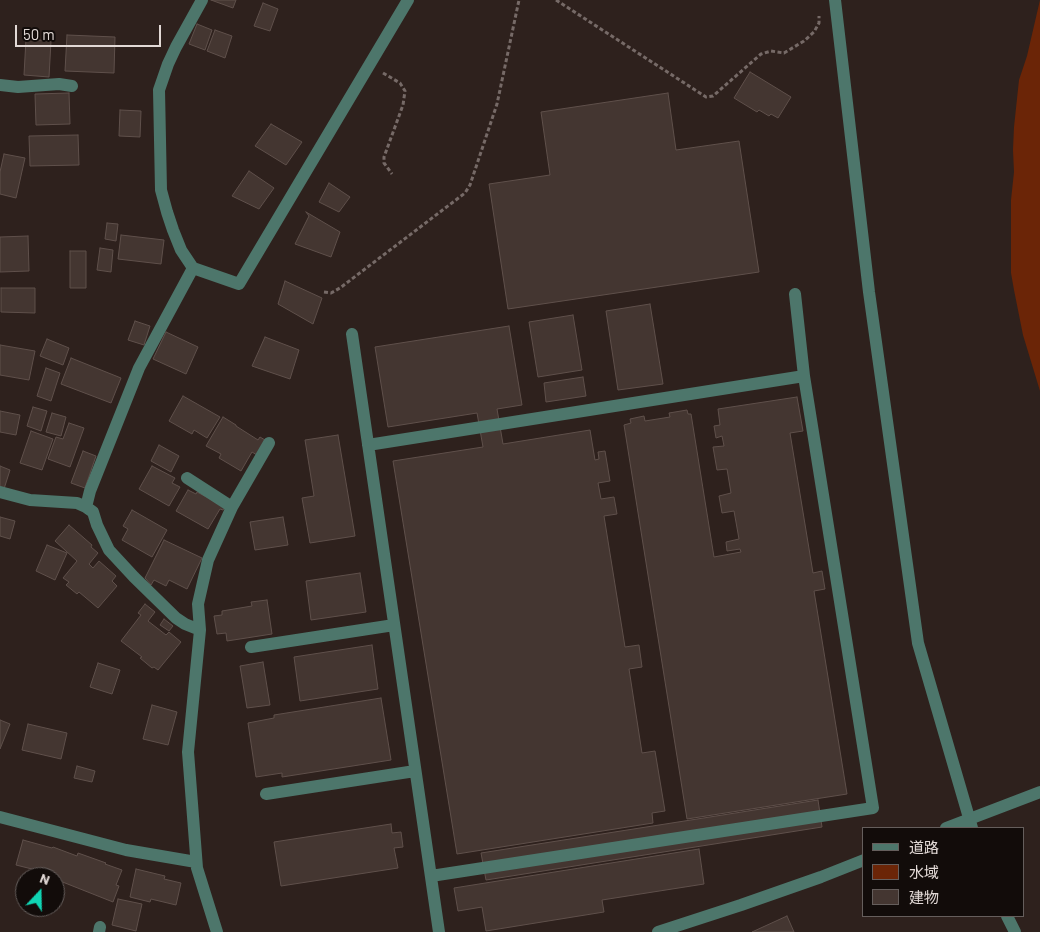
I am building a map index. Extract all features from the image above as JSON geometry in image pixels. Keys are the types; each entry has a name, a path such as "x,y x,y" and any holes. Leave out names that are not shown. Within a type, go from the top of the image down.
{"street":[{"path":"202,0 176,47 159,90 161,190 166,212 181,250 193,268 239,284 408,0"},
{"path":"835,0 869,292 918,643 973,821"},
{"path":"0,85 18,87 59,84 72,86"},
{"path":"86,507 90,490 139,368 193,268"},
{"path":"431,876 873,808 804,376 795,294"},
{"path":"352,334 439,932"},
{"path":"368,445 804,376"},
{"path":"218,932 196,862 188,752 200,630 198,604 208,560 232,507 269,443"},
{"path":"187,478 232,507"},
{"path":"0,492 30,500 77,503 86,507 93,512 109,550 134,577 176,618 200,630"},
{"path":"251,647 394,625"},
{"path":"266,794 415,771"},
{"path":"950,827 973,821 1040,792"},
{"path":"0,816 126,850 196,862"},
{"path":"658,932 759,899 862,861"},
{"path":"1008,917 1014,932"}],"path":[{"path":"324,292 331,293 340,288 466,193 497,104 519,0"},
{"path":"556,0 706,97 713,96 761,54 772,51 784,53 804,41 814,32 819,22 820,9"},
{"path":"369,65 400,83 405,91 403,105 384,157 384,163 392,174"}],"water":[{"path":"1040,0 1040,391 1023,335 1011,273 1011,200 1014,172 1014,127 1019,80 1027,56"}],"building":[{"path":"211,0 236,0 233,8"},
{"path":"263,3 278,9 270,31 254,26"},
{"path":"197,24 212,30 205,50 189,44"},
{"path":"215,30 232,36 225,58 207,51"},
{"path":"67,35 115,37 114,73 65,71"},
{"path":"26,39 51,41 49,77 24,75"},
{"path":"750,72 791,97 778,118 771,114 769,116 759,110 757,112 734,98"},
{"path":"69,93 70,124 36,125 35,94"},
{"path":"668,93 676,150 739,141 759,272 508,309 489,184 550,175 541,112"},
{"path":"120,110 141,111 140,137 119,136"},
{"path":"271,124 302,142 286,165 255,146"},
{"path":"78,135 79,165 30,166 29,136"},
{"path":"4,154 25,158 16,198 0,194 0,172"},
{"path":"249,171 274,188 259,209 232,196"},
{"path":"329,183 350,197 339,212 319,202"},
{"path":"306,212 340,232 331,257 295,244 309,216"},
{"path":"107,223 118,224 116,241 105,239"},
{"path":"121,235 164,240 161,264 118,259"},
{"path":"28,236 29,271 0,272 0,237"},
{"path":"100,248 113,250 111,272 97,270"},
{"path":"70,251 86,251 86,288 70,288"},
{"path":"285,281 322,298 313,324 278,304"},
{"path":"1,288 35,288 35,313 1,312"},
{"path":"650,304 663,384 618,390 606,311"},
{"path":"573,315 582,370 538,377 529,322"},
{"path":"135,321 150,326 144,345 128,340"},
{"path":"509,326 522,405 497,409 503,444 590,430 595,460 599,459 598,452 605,451 610,481 598,483 601,499 614,497 617,514 604,516 625,647 639,645 642,667 629,669 642,753 655,751 665,811 652,813 653,823 457,854 393,461 483,447 477,413 388,427 375,347"},
{"path":"166,332 198,347 186,374 153,359"},
{"path":"265,337 299,350 290,379 252,366"},
{"path":"47,339 69,348 63,365 40,356"},
{"path":"0,345 35,351 29,380 0,375"},
{"path":"71,358 121,378 111,403 61,384"},
{"path":"46,368 60,373 51,401 37,396"},
{"path":"583,377 586,396 546,402 544,383"},
{"path":"183,396 220,417 207,438 194,430 192,434 169,421"},
{"path":"797,397 803,431 790,433 813,573 822,571 825,589 814,591 847,794 687,819 624,425 631,423 630,419 644,416 645,421 670,417 669,413 687,410 688,414 691,414 714,557 741,552 740,549 727,551 726,542 739,539 734,511 722,513 719,496 731,493 727,469 717,470 713,447 724,446 722,436 716,438 714,426 720,425 718,409"},
{"path":"33,407 47,411 41,431 27,426"},
{"path":"0,411 20,415 16,435 0,432"},
{"path":"52,413 66,417 61,436 46,432"},
{"path":"223,417 258,440 260,437 265,440 257,455 252,452 241,471 219,458 221,454 206,446"},
{"path":"69,423 84,428 70,467 48,459 56,437 63,439"},
{"path":"31,431 53,439 42,470 20,463"},
{"path":"338,435 355,536 310,543 302,498 314,496 305,440"},
{"path":"159,445 179,456 171,472 151,461"},
{"path":"83,451 96,456 85,488 71,483"},
{"path":"0,466 10,470 4,489 0,487"},
{"path":"152,466 175,478 172,483 180,487 169,506 139,489"},
{"path":"188,490 196,494 197,492 225,507 223,510 220,509 208,529 176,511"},
{"path":"132,510 167,530 152,557 122,540 128,529 123,526"},
{"path":"0,517 15,521 10,539 0,536"},
{"path":"283,517 288,545 255,550 250,522"},
{"path":"69,525 92,545 91,547 98,553 89,564 93,568 99,561 116,576 112,581 117,586 98,608 79,592 77,594 66,585 69,582 63,578 77,561 55,541"},
{"path":"164,540 202,558 187,589 169,580 166,586 154,580 151,585 145,578"},
{"path":"47,545 67,553 55,580 36,571"},
{"path":"360,573 366,612 311,620 306,581"},
{"path":"267,600 272,634 227,641 226,633 217,634 214,616 222,615 222,611 252,606 251,602"},
{"path":"145,604 155,612 148,621 166,635 169,632 181,642 158,670 154,667 152,668 140,658 142,657 121,641 141,615 138,613"},
{"path":"164,619 173,626 169,631 160,625"},
{"path":"372,645 378,689 300,701 294,657"},
{"path":"263,662 270,705 247,708 240,666"},
{"path":"98,663 120,670 112,694 90,687"},
{"path":"381,698 391,760 282,777 282,773 256,777 248,723 274,718 274,715"},
{"path":"152,705 177,712 168,745 143,739"},
{"path":"0,720 10,724 0,749"},
{"path":"28,724 67,733 61,759 22,750"},
{"path":"77,766 95,771 92,782 74,778"},
{"path":"818,800 822,827 486,880 481,853"},
{"path":"391,824 392,833 401,832 403,847 394,848 398,868 281,886 274,842"},
{"path":"23,840 53,847 77,856 78,853 122,870 116,885 119,886 113,902 65,883 65,867 24,867 16,865"},
{"path":"699,849 704,884 602,900 604,912 486,931 482,907 458,911 454,888"},
{"path":"136,869 165,876 164,879 181,883 176,905 151,899 150,902 130,897"},
{"path":"118,899 142,904 136,931 112,925"},
{"path":"787,916 794,932 752,932"}]}
